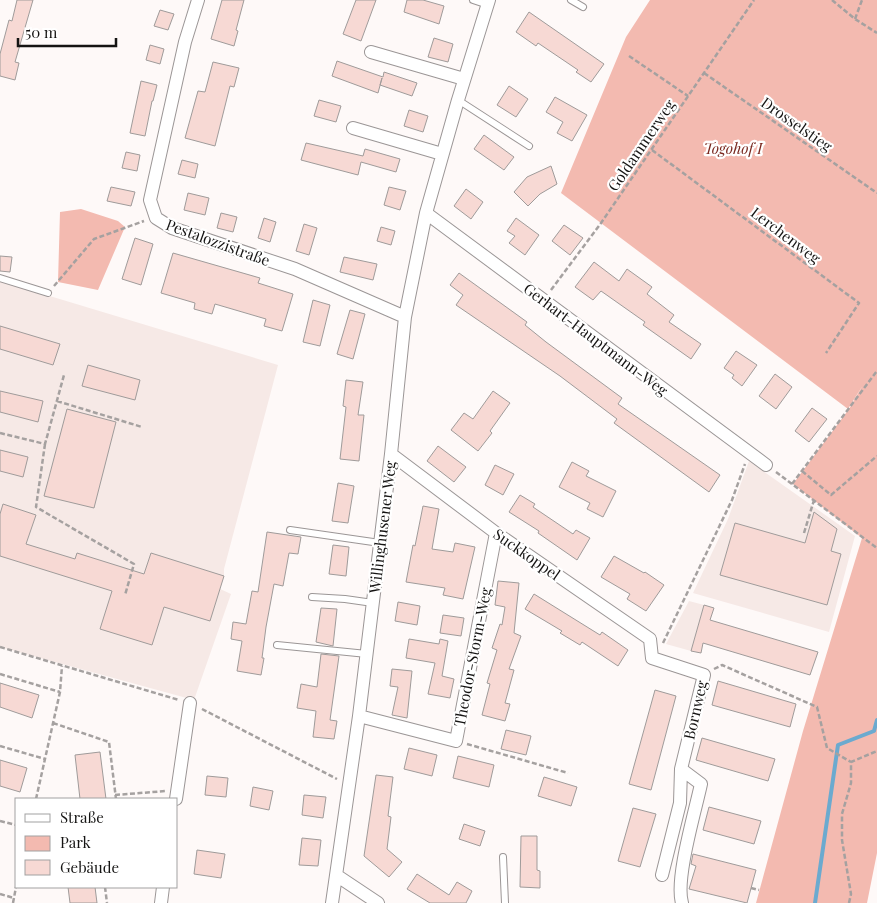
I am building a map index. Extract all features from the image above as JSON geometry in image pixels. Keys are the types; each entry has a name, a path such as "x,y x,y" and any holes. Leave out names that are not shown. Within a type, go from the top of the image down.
{"street":[{"name":"Pestalozzistraße","path":"198,0 185,42 150,200 156,218 172,228 294,269 405,317"},
{"name":"Willinghusener Weg","path":"332,903 367,654 405,317 426,213 488,2"},
{"path":"371,52 464,79"},
{"path":"353,128 442,154"},
{"name":"Gerhart-Hauptmann-Weg","path":"426,213 766,465"},
{"name":"Suckkoppel","path":"391,454 496,533 650,639"},
{"name":"Theodor-Storm-Weg","path":"359,716 456,741 496,533"},
{"name":"Bornweg","path":"650,639 652,658 704,674 681,769 680,803 662,875"},
{"path":"177,794 190,703"},
{"path":"681,769 701,784 682,870 680,895 682,903"},
{"path":"680,803 695,812"},
{"path":"336,876 378,903"},
{"path":"161,903 163,888"}],"lane":[{"path":"473,0 488,2"},
{"path":"571,0 584,7"},
{"path":"458,100 529,146"},
{"path":"0,278 48,293"},
{"path":"290,530 380,543"},
{"path":"312,597 373,603"},
{"path":"277,645 367,654"},
{"path":"503,857 505,903"}],"path":[{"name":"Goldammerweg","path":"544,299 601,223 754,0"},
{"path":"832,0 855,19 877,33"},
{"path":"855,19 862,0"},
{"path":"629,56 688,96"},
{"name":"Drosselstieg","path":"704,73 877,193"},
{"name":"Lerchenweg","path":"652,150 859,303 826,353"},
{"path":"48,293 94,239 156,218"},
{"path":"792,484 877,371"},
{"path":"64,375 45,444 36,507 134,564 125,595"},
{"path":"57,401 142,427"},
{"path":"0,433 45,444"},
{"path":"650,639 663,643 732,500 749,453"},
{"path":"802,471 831,495 877,456"},
{"path":"766,465 877,548"},
{"path":"804,533 814,500"},
{"path":"0,647 190,703 325,773"},
{"path":"36,798 60,692 62,665"},
{"path":"704,674 722,665 817,707 827,748 852,762"},
{"path":"0,674 60,692"},
{"path":"53,723 109,742 116,798"},
{"path":"456,741 568,773"},
{"path":"0,746 45,759"},
{"path":"852,762 877,751"},
{"path":"849,903 850,894 842,840 842,814 851,783 852,762"},
{"path":"115,795 177,794"},
{"path":"0,821 15,825"},
{"path":"13,903 16,888"},
{"path":"105,888 107,903"},
{"path":"751,888 759,890"},
{"path":"0,894 14,898"}],"shaded area":[{"path":"0,281 278,365 224,569 224,576 218,588 231,594 194,700 0,647"},
{"path":"749,461 855,536 829,632 693,593 728,519"},
{"path":"689,601 704,605 691,651 666,644"}],"green space":[{"name":"Togohof I","path":"650,0 877,0 877,853 867,903 756,903 803,731 862,538 793,484 849,409 863,385 848,409 561,193 626,37"},
{"path":"81,209 118,221 125,227 98,290 58,282 60,212"}],"building":[{"path":"17,0 33,0 15,62 19,63 15,80 0,76 0,54 9,20 12,21"},
{"path":"222,0 244,0 234,46 211,39"},
{"path":"356,0 376,0 361,41 343,34"},
{"path":"407,0 423,0 444,6 439,24 404,12"},
{"path":"160,10 174,14 168,30 154,26"},
{"path":"529,12 604,64 591,82 576,72 578,70 538,43 536,46 516,32"},
{"path":"434,38 453,44 448,62 428,57"},
{"path":"150,45 164,49 160,64 146,60"},
{"path":"337,61 383,77 384,72 417,83 412,96 380,85 378,93 332,76"},
{"path":"213,62 239,68 234,87 230,86 215,146 185,138 198,91 205,92"},
{"path":"141,81 157,85 145,136 130,133"},
{"path":"509,86 528,99 516,117 497,105"},
{"path":"555,97 587,115 572,141 557,133 563,122 546,112"},
{"path":"319,100 341,106 336,122 314,116"},
{"path":"409,110 428,116 423,132 404,126"},
{"path":"484,135 514,157 504,170 474,149"},
{"path":"306,143 363,156 365,149 400,159 396,172 361,162 358,175 301,160"},
{"path":"126,152 140,155 137,171 122,168"},
{"path":"182,160 198,164 195,178 178,174"},
{"path":"551,166 557,184 540,194 528,206 514,192 527,177"},
{"path":"111,187 135,192 131,206 107,201"},
{"path":"389,187 406,191 400,210 384,205"},
{"path":"466,189 483,202 471,219 454,206"},
{"path":"188,193 209,198 205,215 184,210"},
{"path":"221,213 237,217 233,232 217,228"},
{"path":"264,218 276,222 270,242 258,238"},
{"path":"516,218 539,235 525,255 509,243 515,236 507,231"},
{"path":"304,224 317,228 309,255 296,251"},
{"path":"564,225 583,238 570,255 552,241"},
{"path":"381,227 395,231 391,245 377,241"},
{"path":"135,238 153,244 141,285 122,279"},
{"path":"173,253 260,278 258,283 293,294 282,331 264,326 266,319 215,304 212,314 194,309 195,303 161,293"},
{"path":"0,256 12,257 10,272 0,271"},
{"path":"344,257 377,264 373,280 340,272"},
{"path":"594,262 619,281 627,269 652,287 647,294 674,315 669,322 701,344 691,359 643,325 645,322 601,291 593,300 575,287"},
{"path":"459,273 527,322 525,325 546,342 622,398 618,404 720,475 709,492 614,423 617,419 560,376 456,305 463,295 450,285"},
{"path":"313,300 330,305 320,346 303,342"},
{"path":"350,310 365,314 353,359 337,354"},
{"path":"0,326 60,344 53,365 0,349"},
{"path":"736,351 757,365 742,386 732,378 734,375 724,368"},
{"path":"88,365 140,380 135,400 82,386"},
{"path":"775,374 792,387 776,409 759,396"},
{"path":"346,380 363,382 358,415 364,415 359,461 340,459 346,407 343,406"},
{"path":"0,391 43,401 38,422 0,412"},
{"path":"493,391 510,403 490,431 492,433 478,451 451,430 464,413 473,419"},
{"path":"812,408 827,419 809,442 795,431"},
{"path":"67,409 116,422 94,508 44,496"},
{"path":"438,446 466,467 454,482 427,461"},
{"path":"0,450 28,457 23,477 0,471"},
{"path":"572,462 589,471 586,476 616,491 603,517 587,509 590,503 559,487"},
{"path":"495,465 514,474 503,495 485,485"},
{"path":"338,483 354,486 348,523 332,521"},
{"path":"520,495 535,504 533,507 573,534 576,530 590,538 577,560 538,533 539,531 509,512"},
{"path":"3,504 36,515 26,544 75,559 77,553 144,574 151,553 224,576 210,621 164,607 152,645 100,629 112,591 0,556 0,514"},
{"path":"423,506 439,509 432,549 453,552 455,543 475,547 463,599 443,595 445,588 406,582"},
{"path":"814,512 837,529 831,551 841,554 827,605 720,575 735,523 805,543"},
{"path":"267,532 301,537 298,554 289,553 283,586 274,584 266,627 261,675 237,671 242,641 231,639 233,622 246,624 252,591 258,592"},
{"path":"333,545 349,547 346,576 329,574"},
{"path":"614,556 645,572 664,585 646,611 627,599 630,594 601,577"},
{"path":"498,581 519,583 514,633 521,636 509,669 514,670 505,703 510,704 505,721 482,715 490,684 487,683 497,650 492,648 500,624 502,625 505,607 495,605"},
{"path":"534,594 600,635 602,632 628,650 618,666 582,642 580,645 560,633 562,631 525,609"},
{"path":"398,602 420,606 417,625 395,621"},
{"path":"704,605 714,608 710,620 818,652 810,675 703,643 701,653 691,651"},
{"path":"321,608 337,609 333,646 316,642"},
{"path":"443,615 464,618 461,636 440,633"},
{"path":"409,639 439,644 440,639 448,641 442,676 454,679 450,698 428,694 435,663 406,658"},
{"path":"321,654 339,656 330,720 337,721 334,739 313,737 316,711 297,708 301,684 317,687"},
{"path":"392,669 412,671 407,718 392,715 398,687 390,686"},
{"path":"718,681 796,704 790,727 712,705"},
{"path":"0,683 39,695 32,718 0,707"},
{"path":"655,690 676,696 651,790 629,784"},
{"path":"506,730 531,736 526,755 501,749"},
{"path":"702,738 775,759 768,781 696,760"},
{"path":"409,748 437,755 432,776 404,769"},
{"path":"100,752 106,798 80,798 75,755"},
{"path":"458,756 494,765 489,787 453,778"},
{"path":"0,760 27,768 20,792 0,786"},
{"path":"376,775 393,777 388,816 391,817 387,849 402,862 389,877 364,856"},
{"path":"207,776 228,778 226,797 205,795"},
{"path":"544,777 577,787 571,806 538,796"},
{"path":"253,787 273,791 269,810 250,806"},
{"path":"304,795 326,797 323,818 302,815"},
{"path":"709,807 761,821 754,844 703,830"},
{"path":"633,808 656,814 640,867 618,861"},
{"path":"464,824 485,831 480,846 459,839"},
{"path":"521,836 537,836 537,870 540,871 540,888 520,887"},
{"path":"302,838 321,840 318,866 299,865"},
{"path":"197,850 225,854 221,878 194,874"},
{"path":"693,854 756,870 747,903 689,889 696,866 691,864"},
{"path":"417,874 449,895 457,882 472,891 466,903 430,903 407,889"},
{"path":"68,888 95,888 97,903 70,903"}],"waterway":[{"path":"815,903 838,745 874,731 877,720"}]}
